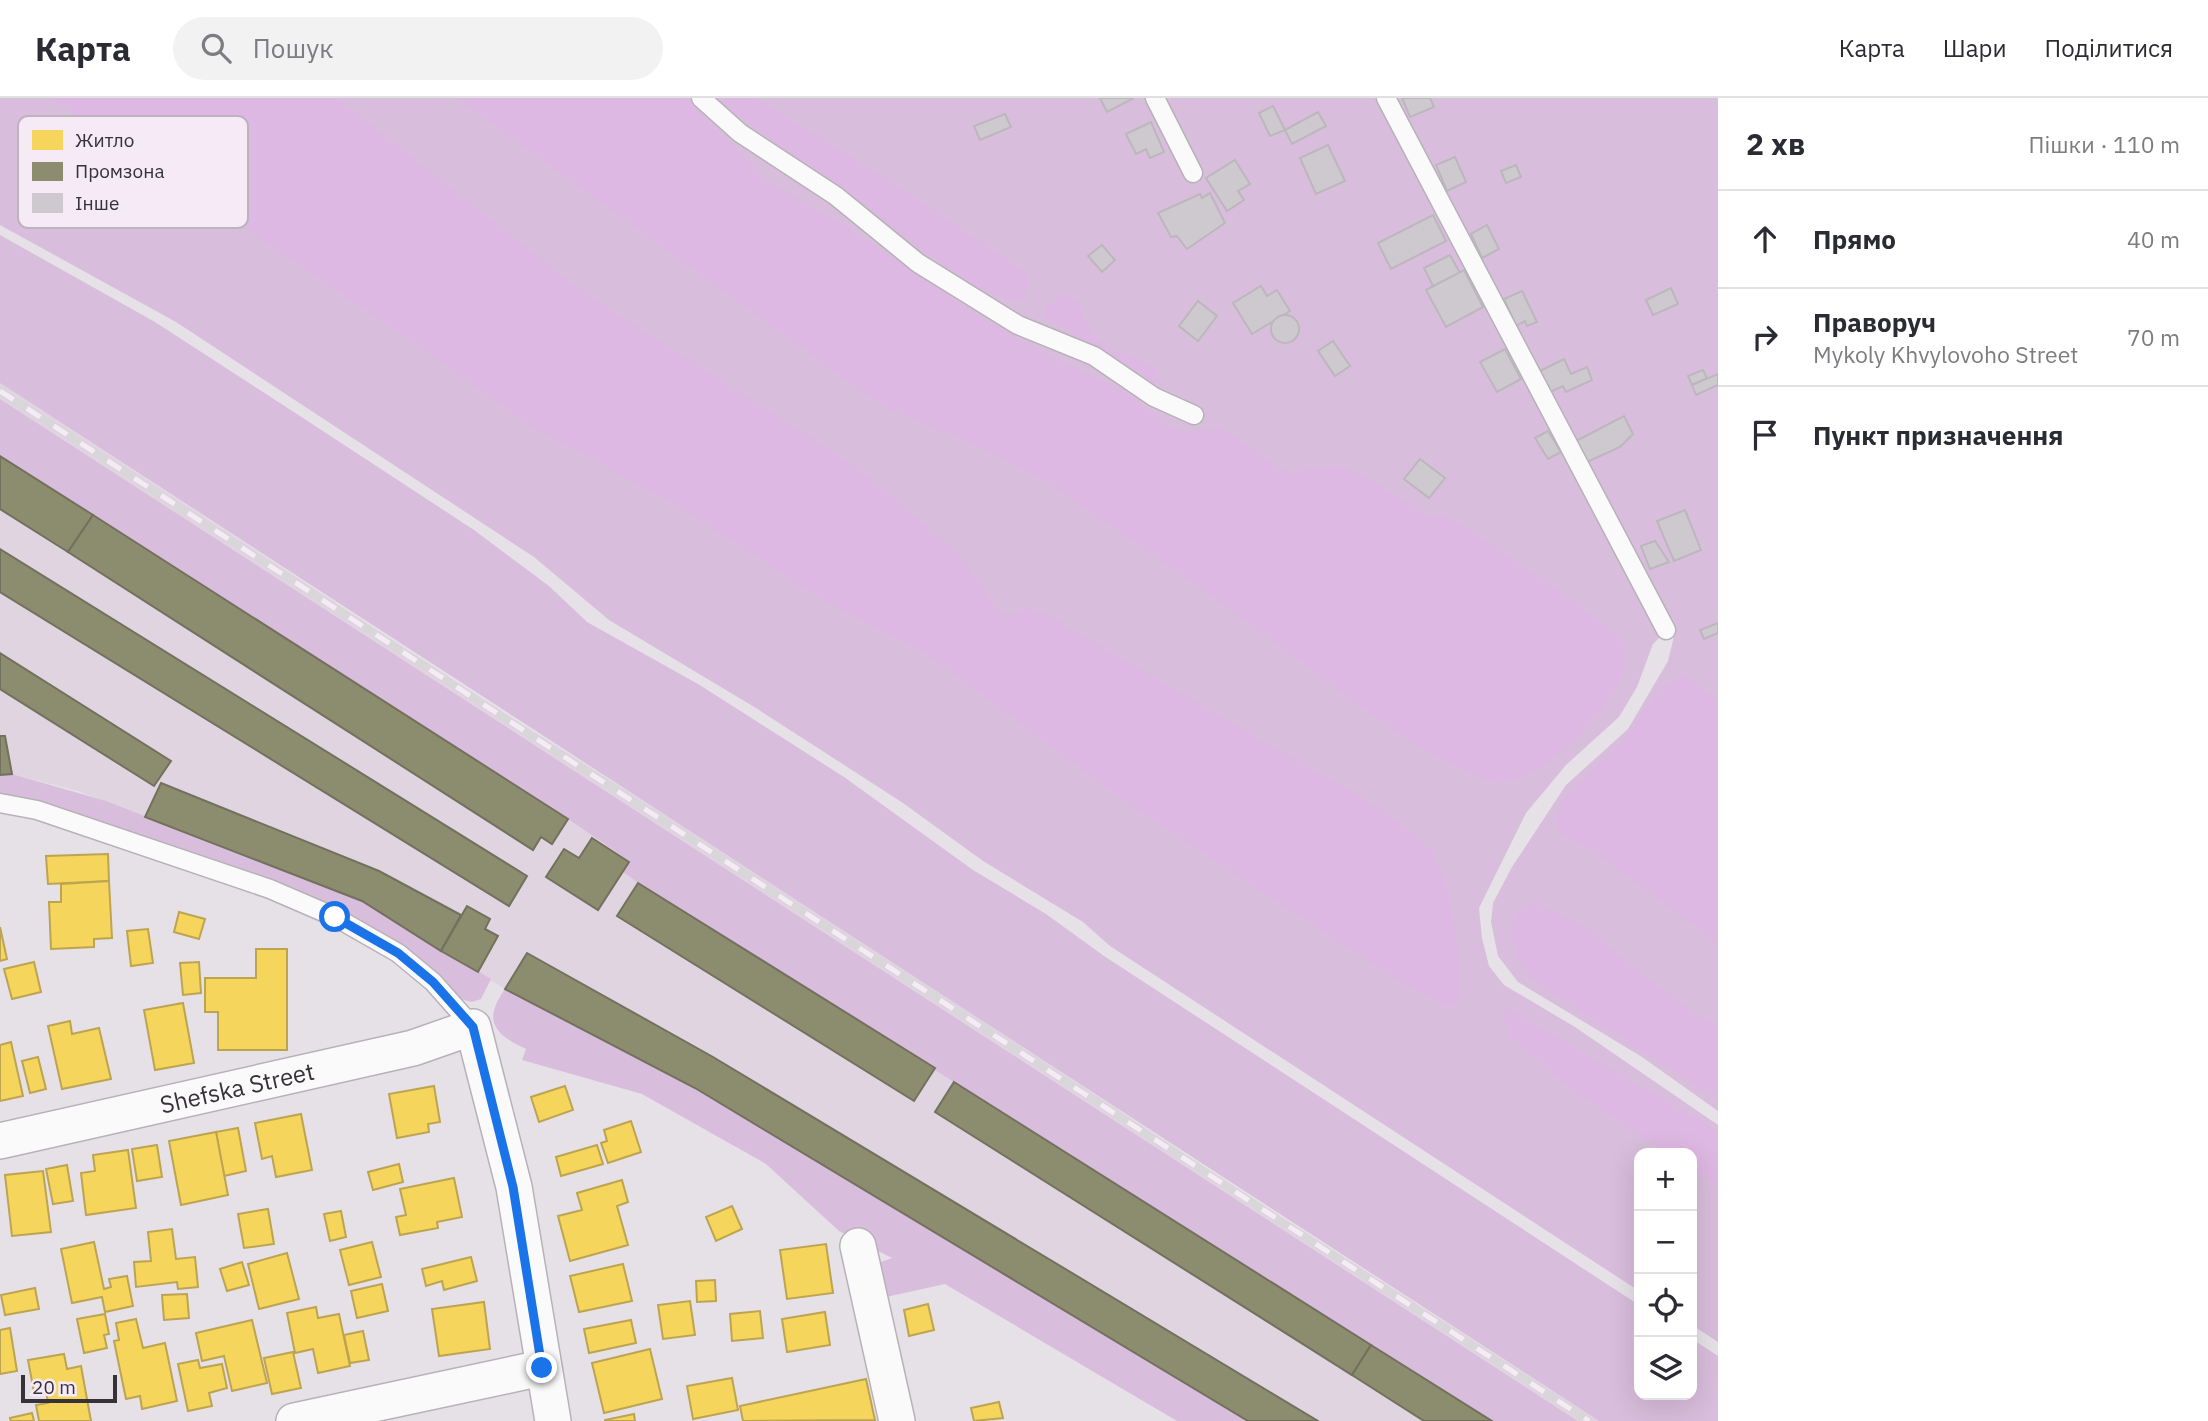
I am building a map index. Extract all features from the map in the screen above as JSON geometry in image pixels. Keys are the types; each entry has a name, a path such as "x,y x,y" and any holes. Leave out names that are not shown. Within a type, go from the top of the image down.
{"street":[{"name":"Shefska Street","path":"0,1141 412,1048 473,1027"},
{"path":"473,1027 513,1187 553,1421"},
{"path":"858,1246 897,1421"},
{"path":"294,1421 542,1368"}],"lane":[{"path":"701,98 740,133 836,196 918,263 1018,325 1094,356 1154,397 1194,415"},
{"path":"1155,98 1193,173"},
{"path":"1386,98 1666,630"},
{"path":"0,803 37,810 270,889 335,917 398,953 433,982 473,1027"}],"shaded area":[{"path":"0,98 694,98 751,147 845,209 928,276 1021,333 1095,365 1149,401 1195,421 1203,413 1158,390 1081,342 1029,319 957,281 710,98 1376,98 1662,635 1653,644 1637,687 1619,717 1566,765 1526,813 1479,908 1482,938 1489,966 1504,985 1575,1027 1718,1125 1718,1342 1697,1328 1697,1148 1634,1148 1634,1288 1110,946 1083,922 983,861 903,803 756,708 609,620 534,557 176,322 0,225"},
{"path":"51,98 337,98 584,293 871,479 958,553 1000,612 1009,616 1027,608 1048,615 1347,788 1406,828 1434,856 1440,867 1451,904 1458,949 1459,1000 1453,1006 1445,1006 1399,981 1133,807 936,660 822,599 688,512 525,422 424,349 244,228 248,228 248,116 78,116"},
{"path":"457,98 686,98 766,180 850,229 991,324 1062,363 1120,389 1171,428 1190,432 1217,428 1225,430 1280,469 1294,472 1327,466 1341,467 1368,478 1427,516 1444,516 1454,520 1577,603 1617,635 1622,644 1624,663 1615,691 1572,743 1528,775 1500,782 1452,765 1386,725 1206,592 1051,485 993,454 903,415 871,398"},
{"path":"714,98 755,98 873,170 1024,271 1030,277 1026,294 1012,301 977,287"},
{"path":"1391,98 1718,98 1718,1111 1642,1057 1518,982 1498,956 1491,922 1493,903 1512,867 1566,785 1628,729 1668,661 1676,628 1672,628"},
{"path":"0,235 155,322 300,416 474,530 549,586 587,622 698,684 844,777 973,870 1046,914 1104,956 1634,1302 1634,1400 1697,1400 1697,1342 1718,1356 1718,1421 1599,1421 0,383"},
{"path":"1064,294 1083,310 1096,338 1117,351 1156,368 1161,386 1043,316 1046,307"},
{"path":"0,383 504,713 811,907 1241,1191 1599,1421 1578,1421 802,921 0,399"},
{"path":"0,399 1578,1421 1492,1421 638,883 623,872 629,861 568,819 0,456"},
{"path":"0,456 568,819 629,862 623,872 638,883 1492,1421 1248,1421 695,1088 505,989 362,901 78,791 12,774 0,775"},
{"path":"1686,676 1718,701 1718,943 1602,857 1564,835 1555,825 1563,802 1572,791 1623,742 1666,685"},
{"path":"12,774 106,801 362,901 491,979 481,999 472,1002 460,999 400,947 0,795 0,775"},
{"path":"1528,904 1545,907 1578,923 1667,993 1718,1027 1718,1100 1531,979 1516,951 1512,929 1519,911"},
{"path":"505,989 695,1088 1248,1421 1177,1421 945,1284 877,1299 875,1264 892,1258 839,1231 766,1164 642,1094 522,1060 526,1049 499,1032 493,1018 494,1009"},
{"path":"1506,1008 1718,1131 1718,1187 1697,1173 1697,1148 1659,1148 1569,1087 1517,1042 1503,1023 1503,1011"}],"building: Житло":[{"path":"108,854 109,881 48,884 46,856"},
{"path":"109,881 112,938 94,939 94,947 51,949 49,902 61,902 61,884"},
{"path":"179,912 205,919 199,939 174,932"},
{"path":"0,927 7,959 0,961"},
{"path":"148,929 153,963 131,966 127,931"},
{"path":"256,949 287,949 287,1050 218,1050 218,1012 205,1012 205,978 256,978"},
{"path":"34,962 41,992 12,999 4,969"},
{"path":"199,962 201,993 183,995 180,963"},
{"path":"183,1003 194,1063 155,1070 144,1010"},
{"path":"70,1021 72,1034 99,1028 111,1079 62,1089 48,1026"},
{"path":"11,1042 23,1096 0,1101 0,1045"},
{"path":"38,1057 46,1089 30,1093 22,1061"},
{"path":"434,1086 440,1122 428,1124 429,1132 397,1138 389,1094"},
{"path":"565,1086 573,1110 539,1122 531,1097"},
{"path":"301,1114 312,1170 276,1177 272,1156 262,1159 255,1123"},
{"path":"631,1121 641,1152 608,1163 601,1143 607,1141 604,1130"},
{"path":"238,1128 246,1171 224,1176 216,1132"},
{"path":"216,1132 228,1195 181,1205 169,1141"},
{"path":"157,1145 162,1177 137,1181 132,1149"},
{"path":"597,1145 603,1164 561,1176 556,1157"},
{"path":"128,1150 136,1208 86,1215 81,1173 95,1171 93,1155"},
{"path":"399,1164 403,1182 373,1190 368,1172"},
{"path":"67,1165 73,1201 53,1204 46,1169"},
{"path":"43,1171 51,1232 12,1236 5,1175"},
{"path":"454,1178 462,1217 437,1222 438,1228 400,1235 396,1217 406,1215 400,1189"},
{"path":"622,1180 628,1202 617,1206 628,1245 570,1261 558,1216 582,1210 577,1193"},
{"path":"732,1206 742,1229 716,1241 706,1217"},
{"path":"268,1209 274,1244 244,1248 238,1214"},
{"path":"341,1211 346,1237 330,1241 324,1214"},
{"path":"172,1229 176,1259 195,1257 198,1287 178,1289 177,1282 136,1287 134,1262 151,1261 148,1232"},
{"path":"94,1242 104,1289 111,1287 109,1279 127,1276 133,1306 105,1312 102,1297 72,1303 61,1249"},
{"path":"372,1242 381,1277 349,1285 340,1250"},
{"path":"826,1244 833,1293 787,1299 780,1250"},
{"path":"287,1253 299,1299 259,1309 248,1264"},
{"path":"471,1257 477,1281 444,1290 442,1281 426,1286 422,1269"},
{"path":"242,1262 249,1285 227,1291 220,1269"},
{"path":"623,1264 632,1301 579,1312 570,1276"},
{"path":"715,1280 716,1301 697,1302 696,1281"},
{"path":"382,1284 388,1311 357,1318 351,1291"},
{"path":"35,1288 39,1309 5,1315 1,1295"},
{"path":"187,1294 189,1318 164,1320 162,1295"},
{"path":"690,1301 695,1335 663,1339 658,1305"},
{"path":"484,1302 490,1349 439,1356 432,1309"},
{"path":"928,1304 934,1330 909,1336 904,1310"},
{"path":"316,1307 318,1318 339,1314 350,1366 318,1373 313,1349 295,1353 287,1313"},
{"path":"760,1311 763,1338 732,1341 730,1314"},
{"path":"825,1312 830,1345 787,1352 782,1319"},
{"path":"105,1314 109,1334 104,1335 107,1348 84,1353 77,1319"},
{"path":"136,1319 143,1348 165,1343 177,1401 142,1409 140,1396 126,1399 114,1341 119,1340 116,1323"},
{"path":"252,1320 267,1383 232,1391 224,1356 202,1361 196,1333"},
{"path":"631,1320 636,1343 589,1353 584,1329"},
{"path":"10,1328 17,1371 0,1374 0,1330"},
{"path":"363,1331 369,1360 350,1363 344,1335"},
{"path":"650,1349 662,1399 604,1413 592,1363"},
{"path":"293,1352 301,1388 272,1394 264,1358"},
{"path":"64,1354 67,1369 81,1366 91,1421 39,1421 36,1405 48,1403 46,1390 34,1392 28,1360"},
{"path":"198,1360 200,1368 222,1364 227,1388 209,1393 212,1406 188,1411 178,1364"},
{"path":"732,1378 738,1410 693,1419 687,1386"},
{"path":"866,1379 875,1420 743,1421 740,1406"},
{"path":"999,1402 1003,1418 974,1421 971,1408"},
{"path":"32,1413 34,1421 11,1421 10,1418"},
{"path":"634,1414 635,1421 605,1421 605,1420"}],"building: Промзона":[{"path":"0,456 93,515 68,552 0,509"},
{"path":"93,515 568,819 552,844 541,837 533,850 68,552"},
{"path":"0,549 527,876 509,906 0,592"},
{"path":"0,653 171,761 154,786 0,689"},
{"path":"0,736 5,736 12,774 0,775"},
{"path":"161,783 379,871 461,915 441,951 362,901 145,817"},
{"path":"592,838 629,862 598,910 546,877 564,849 579,858"},
{"path":"638,883 935,1068 914,1101 617,916"},
{"path":"467,906 490,919 485,929 498,936 478,972 441,951"},
{"path":"527,953 713,1057 1318,1421 1248,1421 695,1088 505,989"},
{"path":"954,1082 1371,1345 1352,1375 935,1112"},
{"path":"1371,1345 1492,1421 1424,1421 1352,1375"}],"building: Інше":[{"path":"1100,98 1134,98 1107,112"},
{"path":"1402,98 1430,98 1434,107 1410,117"},
{"path":"1273,106 1285,130 1270,136 1259,113"},
{"path":"1318,112 1326,126 1292,144 1285,130"},
{"path":"1005,114 1011,127 980,140 974,126"},
{"path":"1151,122 1164,152 1150,158 1146,149 1136,154 1126,134"},
{"path":"1328,145 1345,181 1316,194 1300,158"},
{"path":"1455,157 1466,182 1447,191 1436,165"},
{"path":"1235,160 1250,184 1238,191 1244,200 1227,211 1206,178"},
{"path":"1516,165 1521,177 1506,183 1501,171"},
{"path":"1210,193 1225,223 1187,249 1177,236 1171,237 1158,213 1200,194 1202,198"},
{"path":"1433,215 1446,241 1391,269 1378,243"},
{"path":"1487,225 1499,249 1482,258 1471,234"},
{"path":"1102,245 1115,260 1102,272 1088,256"},
{"path":"1450,255 1460,273 1433,286 1424,268"},
{"path":"1464,270 1483,307 1446,327 1426,290"},
{"path":"1261,286 1267,296 1277,290 1290,311 1252,334 1233,303"},
{"path":"1671,288 1678,304 1653,315 1646,300"},
{"path":"1522,291 1537,322 1527,326 1525,321 1516,326 1504,299"},
{"path":"1198,301 1217,316 1198,341 1179,326"},
{"path":"1285,315 1295,319 1299,329 1295,339 1285,343 1275,339 1271,329 1275,319"},
{"path":"1333,341 1350,366 1335,376 1318,351"},
{"path":"1505,349 1521,379 1497,392 1480,362"},
{"path":"1564,359 1571,374 1587,367 1592,380 1566,392 1563,386 1550,392 1540,371"},
{"path":"1703,370 1707,378 1692,385 1688,376"},
{"path":"1718,374 1718,385 1696,395 1692,385"},
{"path":"1624,416 1633,434 1620,447 1587,462 1576,441"},
{"path":"1548,431 1561,452 1548,459 1535,438"},
{"path":"1420,459 1445,478 1429,498 1404,479"},
{"path":"1685,510 1701,550 1674,561 1657,521"},
{"path":"1655,541 1669,562 1650,569 1641,546"},
{"path":"1718,623 1718,633 1704,639 1700,630"}],"railway":[{"path":"0,391 1589,1421"}],"route":[{"path":"335,917 398,953 433,982 473,1027 513,1187 542,1368"}]}
